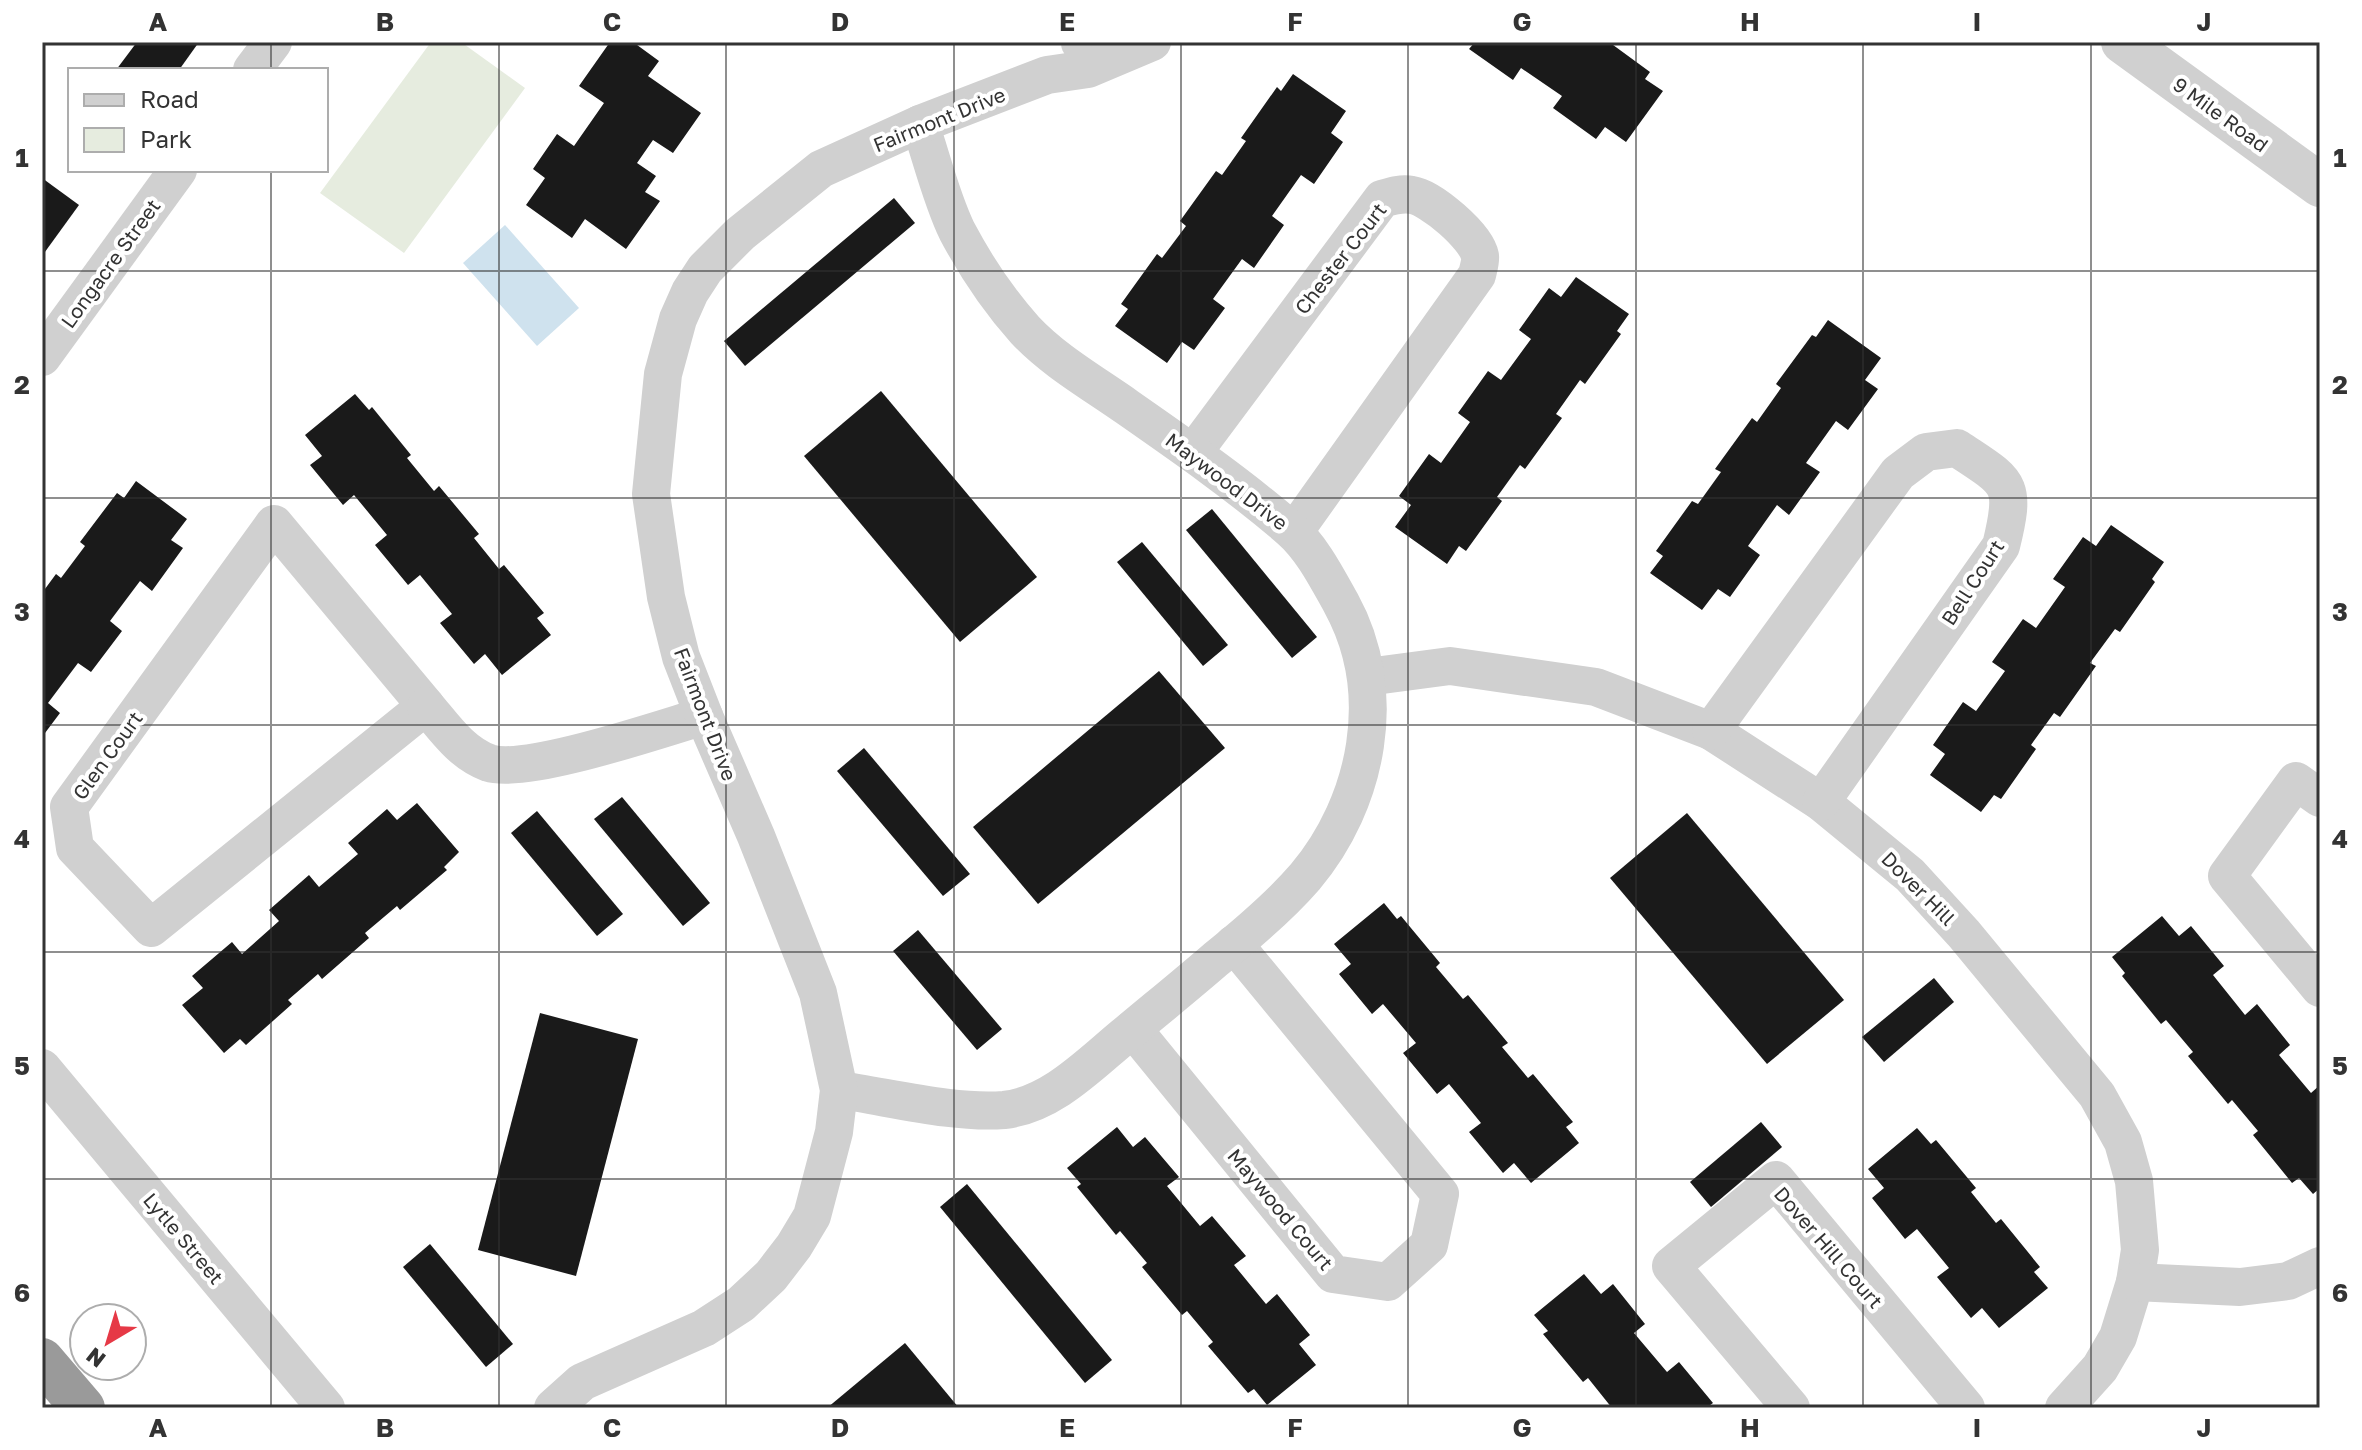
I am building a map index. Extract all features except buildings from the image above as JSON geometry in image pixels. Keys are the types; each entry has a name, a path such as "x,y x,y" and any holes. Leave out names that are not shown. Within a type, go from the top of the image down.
{"highway":[{"path":"42,1360 83,1408"}],"street":[{"path":"254,68 273,42"},
{"name":"Fairmont Drive","path":"1047,75 1081,42"},
{"name":"Fairmont Drive","path":"553,1408 582,1382 704,1328 741,1304 771,1276 812,1216 834,1132 839,1090 818,993 681,657 666,597 651,494 659,401 678,319 705,269 752,225 821,169 920,124 1047,75 1088,69 1152,42"},
{"name":"9 Mile Road","path":"2123,42 2320,185"},
{"name":"Maywood Drive","path":"839,1090 970,1110 1006,1110 1036,1102 1068,1082 1234,944 1304,878 1339,826 1356,787 1367,742 1367,677 1359,646 1347,614 1319,565 1294,532 1193,453 1066,365 1027,332 999,299 956,229 920,124"},
{"name":"Longacre Street","path":"42,357 177,172"},
{"name":"Chester Court","path":"1193,453 1382,199 1397,194 1415,195 1447,216 1468,233 1480,256 1477,275 1294,532"},
{"name":"Bell Court","path":"1711,731 1898,473 1926,452 1957,448 2004,479 2010,497 2001,546 1821,802"},
{"name":"Glen Court","path":"426,706 151,928 75,848 69,807 274,524 458,743 492,764 524,765 704,716"},
{"name":"Dover Hill","path":"1367,677 1450,666 1596,687 1711,731 1821,802 1910,875 1964,934 2097,1095 2123,1142 2134,1181 2140,1250 2135,1282 2118,1337 2100,1368 2064,1408"},
{"path":"2320,798 2296,781 2227,876 2320,988"},
{"name":"Maywood Court","path":"1133,1029 1333,1274 1388,1282 1429,1245 1440,1194 1234,944"},
{"name":"Lytle Street","path":"42,1068 326,1408"},
{"name":"Dover Hill Court","path":"1791,1408 1671,1266 1776,1180 1966,1408"},
{"path":"2135,1282 2240,1287 2288,1281 2320,1266"}],"green space":[{"path":"431,42 461,42 525,88 404,253 320,193"}],"water":[{"path":"505,225 579,308 537,346 463,263"}]}
